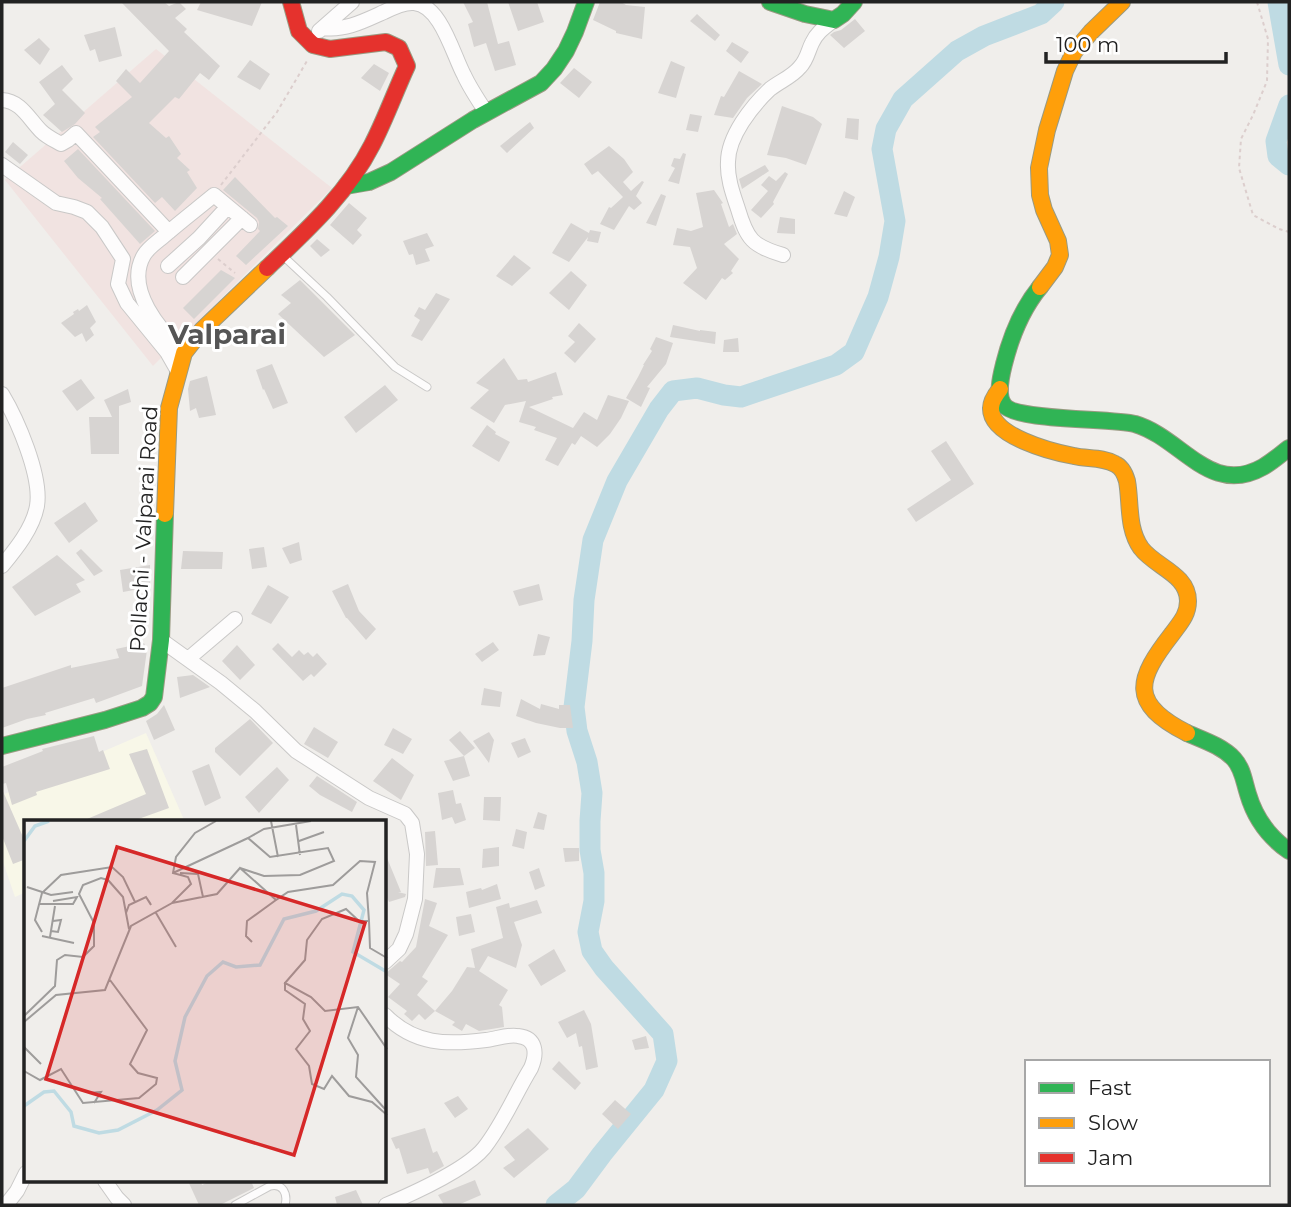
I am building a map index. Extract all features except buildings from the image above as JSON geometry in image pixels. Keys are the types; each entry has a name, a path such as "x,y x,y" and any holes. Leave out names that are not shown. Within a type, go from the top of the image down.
{"street":[{"path":"291,2 299,31 313,44 323,28 352,2"},
{"path":"346,186 376,180 545,79 568,48 586,2"},
{"path":"770,2 834,20"},
{"path":"783,254 759,246 745,232 730,182 727,159 736,134 751,111 771,89 801,66 818,32 843,14 854,2"},
{"path":"1122,2 1083,40 1074,53 1047,128 1039,163 1038,183 1042,207 1061,252 1059,261 1027,304 1018,322 1004,363 1001,398 1010,411 1134,424 1157,435 1204,467 1230,477 1247,475 1262,469 1289,448"},
{"path":"323,28 336,30 351,26 402,4 415,3 428,8 447,37 464,75 486,112"},
{"name":"Pollachi - Valparai Road","path":"2,747 142,708 154,697 161,640 169,408 184,353 202,330 317,221 346,186 371,147 407,66 405,53 398,44 386,39 336,47 313,44"},
{"path":"2,100 18,105 42,132 61,144 76,133 169,232"},
{"path":"2,164 56,203 87,212 102,227 123,259 118,284 128,303 180,373"},
{"path":"183,277 242,218 214,195 144,255 139,271 137,283 142,299 175,345 184,353"},
{"path":"168,266 199,239 222,213"},
{"path":"1000,389 991,408 997,424 1008,433 1059,453 1108,461 1119,466 1125,474 1134,536 1147,557 1183,582 1189,603 1187,613 1148,668 1144,680 1147,701 1162,719 1226,751 1236,761 1242,771 1255,814 1265,831 1274,842 1289,851"},
{"path":"2,394 19,424 37,486 37,505 31,523 2,566"},
{"path":"188,659 235,619"},
{"path":"161,640 221,683 296,751 369,798 405,814 412,824 417,855 415,899 407,934 399,949 387,960"},
{"path":"386,1205 430,1185 470,1161 483,1149 495,1133 536,1057 535,1047 530,1040 519,1035 451,1043 430,1042 404,1031 387,1017"},
{"path":"5,1205 24,1177"},
{"path":"106,1182 124,1205"}],"lane":[{"path":"282,255 395,367 427,387"},
{"path":"235,1205 276,1185 285,1193 285,1205"}],"path":[{"path":"1257,2 1268,39 1267,81 1241,139 1239,168 1253,215 1289,232"},
{"path":"214,195 277,111 309,59 313,44"}],"shaded area":[{"path":"156,49 332,188 153,366 5,180"},
{"path":"146,733 184,820 24,820 24,893 15,897 2,859 2,795"}],"waterway":[{"path":"556,1205 576,1189 654,1090 667,1061 663,1034 604,968 592,951 588,932 594,901 594,873 590,850 592,793 574,707 584,600 593,540 617,481 659,409 673,391 697,388 741,397 836,365 854,352 878,297 889,257 895,221 882,149 886,129 903,99 957,51 984,36 1041,14 1054,2"},
{"path":"1278,2 1289,65"},
{"path":"1289,105 1276,141 1278,156 1289,165"}],"traffic: fast":[{"path":"346,186 369,182 391,172 473,120 541,83 566,51 586,2"},
{"path":"770,2 834,20 854,2"},
{"path":"1040,287 1028,304 1010,343 1000,385 1000,396 1004,405 1026,414 1135,424 1152,431 1197,462 1227,475 1244,474 1263,467 1289,448"},
{"path":"2,746 105,720 150,703 154,697 161,640 165,514"},
{"path":"1187,733 1218,747 1234,759 1259,819 1275,840 1289,851"}],"traffic: slow":[{"path":"1040,287 1055,267 1060,255 1058,241 1040,195 1039,168 1047,130 1065,71 1074,52 1122,2"},
{"path":"165,514 169,408 184,353 202,330 267,268"},
{"path":"1000,389 991,405 993,418 1000,427 1024,441 1052,451 1110,462 1120,467 1124,473 1131,524 1141,548 1177,577 1187,592 1188,606 1185,615 1151,664 1144,689 1147,700 1155,711 1187,733"}],"traffic: jam":[{"path":"267,268 325,211 351,180 377,135 407,66 399,48 386,42 330,49 313,45 299,31 291,2"}],"district":[{"name":"Valparai","path":"227,334"}]}
